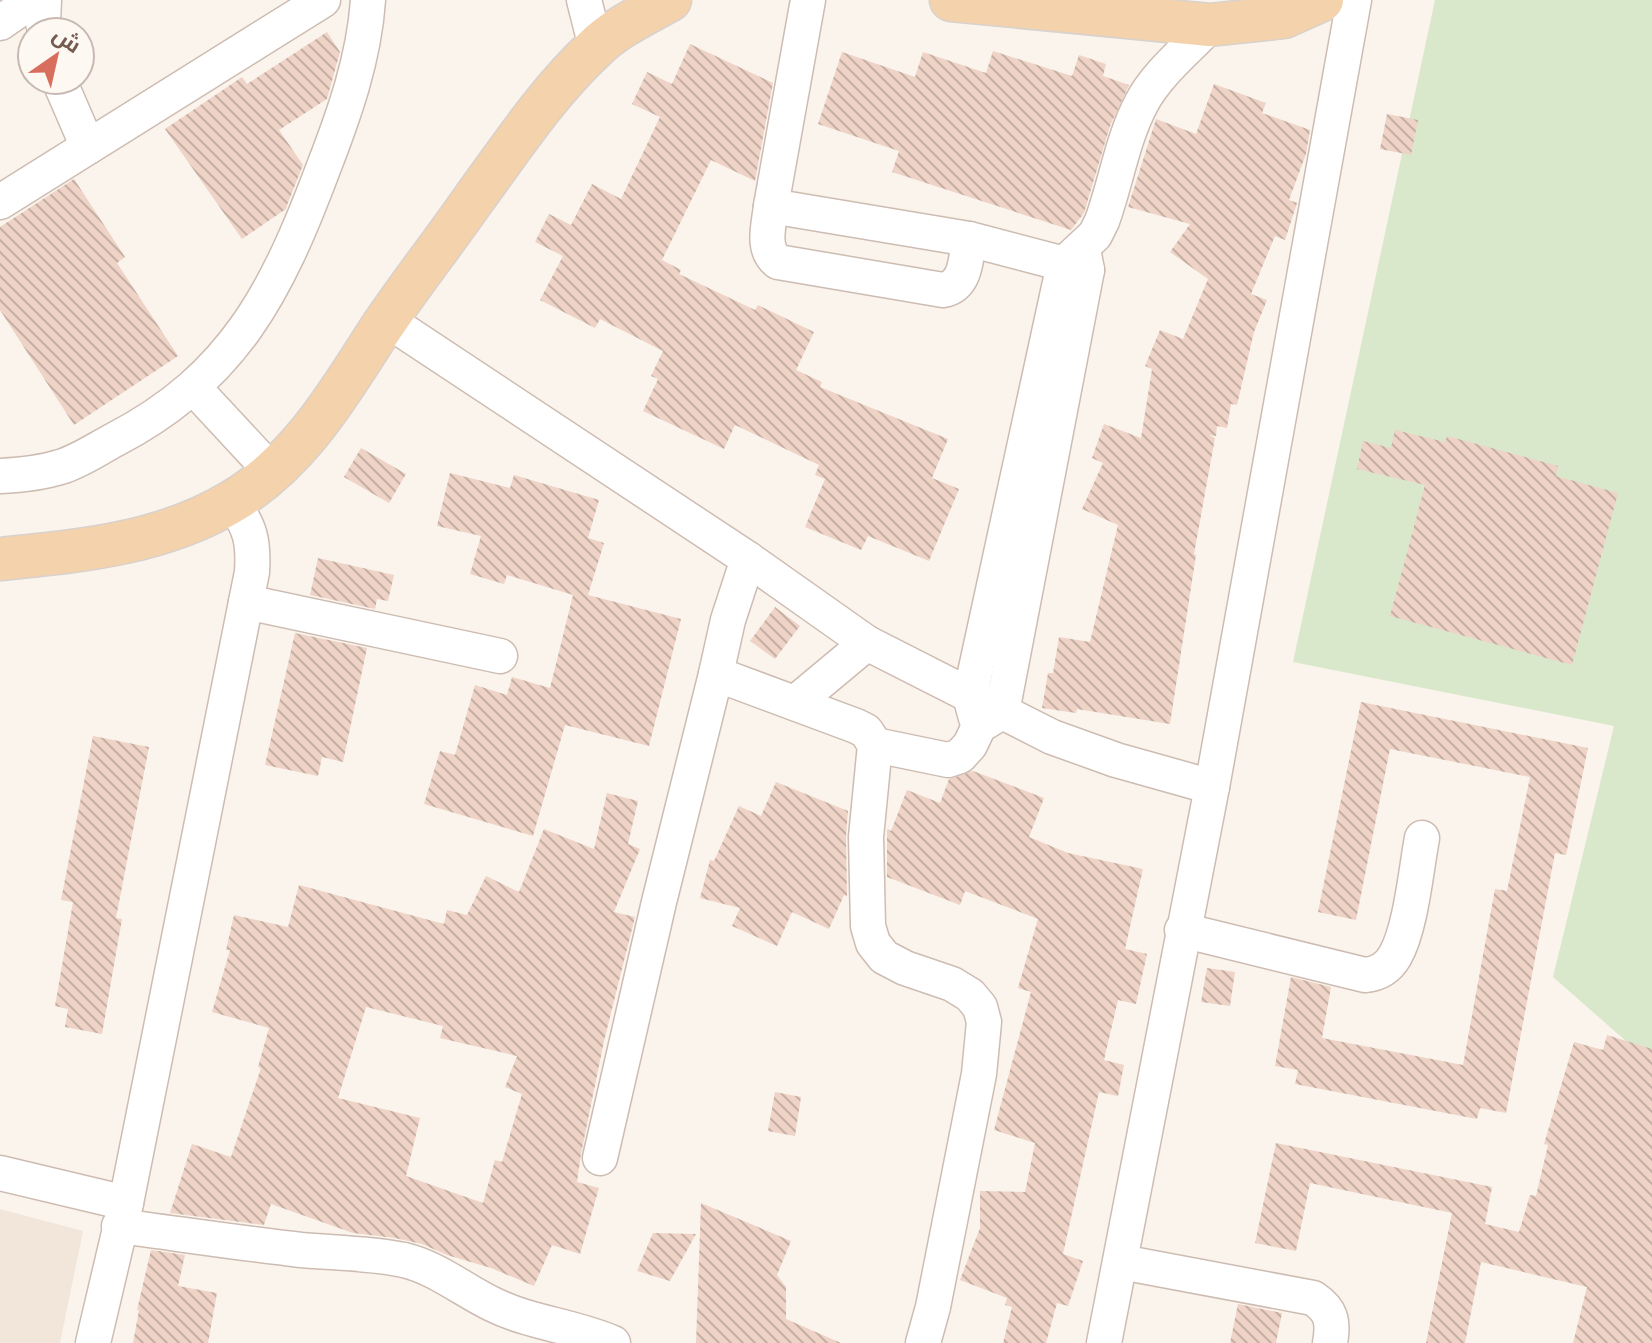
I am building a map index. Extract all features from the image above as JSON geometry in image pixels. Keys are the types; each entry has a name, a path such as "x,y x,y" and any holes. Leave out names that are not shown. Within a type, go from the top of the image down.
{"main road":[{"path":"0,559 83,551 140,540 232,502 273,473 301,446 387,320 518,138 563,81 596,47 670,0"},
{"path":"951,0 1210,25 1284,17 1322,0"}],"street":[{"path":"0,23 33,0"},
{"path":"0,202 323,0"},
{"path":"0,476 62,467 139,427 194,388 230,350 270,292 310,204 340,125 365,37 368,0"},
{"path":"584,0 596,47"},
{"path":"808,0 771,206 768,246 773,258 778,262 928,287 953,288 959,282 969,239"},
{"path":"1104,1343 1212,787 1354,0"},
{"path":"875,745 948,760 960,756 970,745 984,711 1078,261 1102,221 1141,102 1210,25"},
{"path":"66,96 88,147"},
{"path":"771,206 969,239 1078,261"},
{"path":"387,320 748,559 867,643 984,711 1103,755 1212,787"},
{"path":"194,388 273,473"},
{"path":"93,1343 123,1215 246,602 254,547 247,523 232,502"},
{"path":"600,1158 728,620 748,559"},
{"path":"246,602 500,656"},
{"path":"795,703 867,643"},
{"path":"716,674 866,731 875,745 866,837 868,926 873,943 884,957 905,968 952,984 970,995 980,1007 984,1022 979,1074 933,1307 923,1343"},
{"path":"1182,930 1365,975 1378,974 1395,956 1404,931 1422,838"},
{"path":"0,1173 123,1215 303,1250 375,1255 408,1261 437,1273 493,1305 533,1320 593,1334 613,1343"},
{"path":"1121,1262 1313,1298 1331,1315 1330,1343"}],"shaded area":[{"path":"0,1209 83,1231 60,1343 0,1343"}],"green space":[{"path":"1435,0 1652,0 1652,1064 1553,977 1614,726 1293,662"}],"building":[{"path":"327,32 340,52 327,99 279,130 303,165 286,209 242,239 165,129 242,77 247,84"},
{"path":"690,44 773,83 755,181 711,160 662,260 681,270 679,274 755,310 758,305 814,332 796,370 822,382 820,387 948,439 932,478 959,489 929,561 868,536 861,550 805,527 825,479 815,475 819,465 735,425 724,449 643,411 658,379 651,376 663,351 600,319 595,328 540,300 563,256 535,242 549,214 571,225 592,184 621,199 660,117 632,104 647,72 672,84"},
{"path":"993,51 1072,76 1079,55 1106,64 1103,76 1129,85 1110,126 1084,213 1071,230 892,172 899,151 818,124 842,52 915,77 923,52 986,73"},
{"path":"1214,84 1266,103 1262,113 1310,130 1306,154 1289,200 1297,203 1285,240 1275,236 1251,294 1267,300 1254,332 1237,405 1231,404 1227,428 1217,426 1216,436 1209,435 1215,438 1194,554 1170,724 1077,709 1076,713 1042,708 1048,673 1053,673 1059,637 1090,642 1118,525 1082,509 1103,463 1092,458 1104,424 1141,438 1152,369 1145,366 1160,330 1183,339 1208,279 1170,252 1190,224 1128,207 1156,119 1196,134"},
{"path":"1387,114 1418,120 1411,155 1380,149"},
{"path":"74,179 125,257 117,263 178,356 74,425 0,310 0,227"},
{"path":"1395,430 1445,442 1447,436 1558,466 1556,476 1618,493 1572,665 1390,616 1425,485 1357,469 1363,441 1391,448"},
{"path":"361,448 406,474 389,503 344,477"},
{"path":"450,473 510,488 514,475 599,500 588,538 604,543 588,595 681,619 649,746 565,725 533,836 424,804 440,751 455,755 475,685 507,695 512,677 550,688 573,595 507,575 504,584 470,574 481,536 437,526"},
{"path":"318,558 394,575 388,601 377,599 375,609 310,595"},
{"path":"775,607 800,626 775,659 750,641"},
{"path":"295,633 367,648 343,762 322,757 318,776 265,765"},
{"path":"1361,702 1588,748 1566,855 1555,853 1506,1113 1480,1108 1477,1119 1295,1084 1298,1070 1275,1066 1291,977 1331,987 1322,1038 1463,1065 1495,889 1507,891 1530,777 1390,749 1356,920 1318,912"},
{"path":"93,736 149,747 116,918 122,919 102,1034 65,1027 68,1009 55,1006 73,902 61,900"},
{"path":"973,771 1044,798 1029,837 1068,853 1143,869 1125,949 1147,954 1136,1004 1118,1000 1104,1060 1124,1065 1118,1096 1099,1092 1063,1254 1083,1261 1068,1306 1057,1303 1046,1343 1003,1343 1012,1307 1005,1305 1007,1298 960,1280 980,1228 980,1191 1025,1192 1035,1143 994,1130 1031,992 1018,988 1038,919 965,891 960,905 887,877 887,829 891,831 907,790 940,803 949,779"},
{"path":"776,782 848,811 847,896 844,895 829,929 792,912 777,946 732,926 740,908 700,898 710,860 714,861 739,806 761,816"},
{"path":"607,793 638,801 628,844 640,849 614,912 635,917 604,1041 577,1182 599,1188 580,1254 552,1245 534,1286 422,1244 353,1233 271,1204 264,1225 170,1213 192,1144 231,1157 261,1068 258,1067 269,1028 212,1012 230,950 226,950 234,915 288,927 299,885 444,924 447,910 467,915 486,876 519,892 544,829 594,849","holes":["366,1007 443,1026 440,1038 517,1056 505,1087 522,1094 502,1162 495,1160 483,1203 406,1176 420,1118 338,1098"]},
{"path":"1207,968 1235,972 1230,1006 1201,1002"},
{"path":"1607,1035 1652,1049 1652,1343 1573,1343 1587,1287 1481,1262 1465,1343 1426,1343 1452,1213 1310,1183 1296,1251 1255,1243 1276,1143 1492,1187 1485,1224 1519,1232 1530,1195 1536,1196 1548,1145 1544,1144 1574,1042 1603,1050"},
{"path":"775,1092 801,1097 795,1136 768,1131"},
{"path":"701,1203 791,1241 777,1275 786,1287 786,1319 841,1343 696,1343"},
{"path":"653,1233 696,1234 670,1281 637,1271"},
{"path":"151,1250 185,1255 178,1286 217,1293 208,1343 133,1343"},
{"path":"1238,1304 1282,1313 1276,1343 1230,1343"}]}
